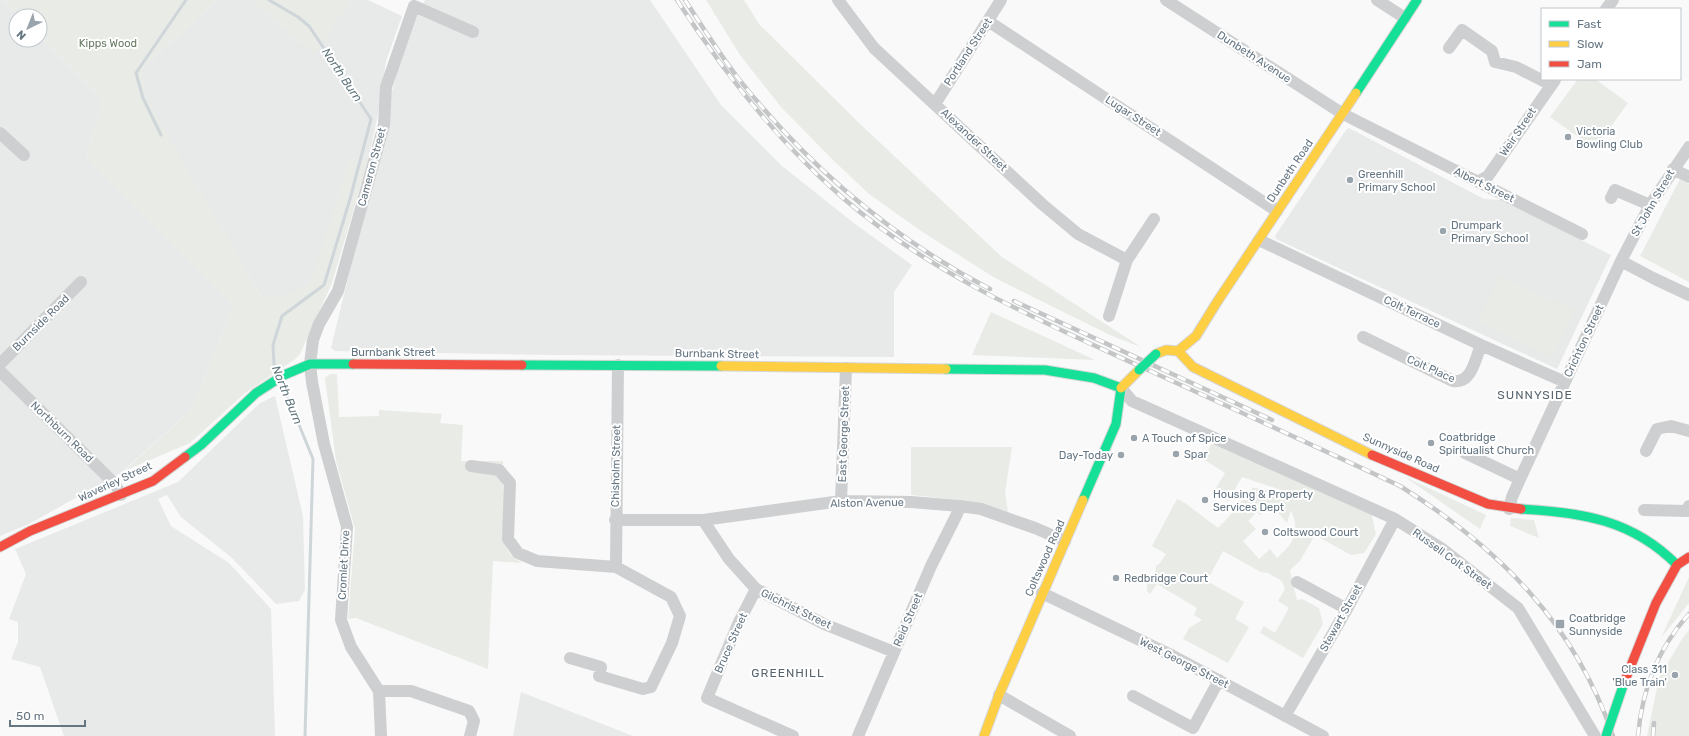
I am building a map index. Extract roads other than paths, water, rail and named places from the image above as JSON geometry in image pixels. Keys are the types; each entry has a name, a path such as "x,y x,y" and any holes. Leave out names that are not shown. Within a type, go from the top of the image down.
{"main road":[{"name":"Dunbeth Road","path":"1178,351 1196,336 1417,0"},
{"path":"1121,388 1156,354 1166,350 1178,351"},
{"name":"Sunnyside Road","path":"1178,351 1193,367 1368,453 1488,504 1509,509 1578,514 1604,521 1649,540 1668,554 1677,565"},
{"name":"Burnbank Street","path":"310,364 618,365 1045,370 1094,378 1121,388"},
{"name":"Waverley Street","path":"0,547 30,531 153,481 201,445 240,408 276,380 310,364"},
{"name":"Coltswood Road","path":"984,736 999,695 1042,593 1116,424 1121,388"},
{"path":"1606,736 1624,683 1656,603 1677,565 1689,557"}],"street":[{"name":"Alexander Street","path":"838,0 874,48 1068,227 1078,234 1127,260"},
{"name":"Portland Street","path":"934,104 1001,0"},
{"name":"Dunbeth Avenue","path":"1166,0 1343,114"},
{"path":"1377,0 1405,18"},
{"path":"1607,8 1613,0"},
{"name":"Cameron Street","path":"310,364 313,340 319,324 338,291 384,125 386,87 414,6 473,32"},
{"name":"Lugar Street","path":"988,21 1277,211"},
{"path":"1449,48 1462,30 1492,51 1495,62 1516,66 1541,77"},
{"name":"Weir Street","path":"1478,182 1488,176 1553,82"},
{"name":"Albert Street","path":"1343,114 1467,178 1478,182 1582,234"},
{"path":"0,133 24,156"},
{"name":"St John Street","path":"1621,261 1650,205 1689,147"},
{"path":"1673,169 1689,177"},
{"path":"1611,198 1616,190 1650,205"},
{"path":"1109,316 1127,260 1154,219"},
{"name":"Colt Terrace","path":"1259,240 1480,345 1565,382"},
{"path":"1621,261 1652,278 1689,295"},
{"name":"Crichton Street","path":"1509,509 1520,479 1621,261"},
{"name":"Burnside Road","path":"0,364 81,282"},
{"name":"Colt Place","path":"1363,337 1453,381 1458,382 1465,379 1470,374 1480,345"},
{"name":"Cromlet Drive","path":"310,364 324,444 347,527 341,620 351,647 379,691"},
{"name":"Chisholm Street","path":"616,567 615,520 618,365"},
{"name":"East George Street","path":"841,501 846,368"},
{"name":"Northburn Road","path":"0,371 115,484 121,495"},
{"name":"Russell Colt Street","path":"1121,388 1132,400 1395,519 1441,548 1518,608 1595,736"},
{"path":"1646,451 1657,430 1671,426 1689,431"},
{"path":"1465,453 1520,479"},
{"path":"471,466 499,470 510,483 508,539 518,553 537,561 616,567 671,597 680,616 672,643 652,687 644,689 598,676 601,667 570,658"},
{"name":"Alston Avenue","path":"615,520 703,520 841,501 911,502 981,509 1035,528 1065,541"},
{"name":"Reid Street","path":"858,736 931,566 960,506"},
{"path":"1644,510 1688,510"},
{"name":"Stewart Street","path":"1285,716 1347,609 1395,519"},
{"name":"Gilchrist Street","path":"703,520 729,559 756,589 824,624 894,652"},
{"path":"1297,582 1347,609"},
{"name":"Bruce Street","path":"756,589 738,624 707,698 793,736"},
{"name":"West George Street","path":"1042,593 1173,656 1323,736"},
{"path":"1133,696 1191,732 1218,680"},
{"path":"380,736 379,691 411,691 469,711 474,721 470,736"},
{"path":"999,695 1070,736"}],"waterway":[{"path":"161,135 143,98 136,73 186,0"},
{"name":"North Burn","path":"269,0 298,17 309,26 371,119 350,199 324,285 282,316 273,345 274,364 277,372"},
{"name":"North Burn","path":"282,383 313,459 305,736"}],"railway":[{"path":"677,0 713,54 774,130 843,198 876,225 911,249 984,292 1060,330 1400,486 1470,535 1501,563 1529,592 1555,624 1578,658 1597,696 1613,736"},
{"path":"685,0 738,78 765,110 822,170 885,223 919,247 990,289"},
{"path":"1014,301 1272,420"},
{"path":"1638,736 1643,702 1653,670 1660,655 1678,627 1689,614"},
{"path":"1653,736 1654,723"}],"place":[{"name":"Victoria Bowling Club","path":"1568,137"},
{"name":"Greenhill Primary School","path":"1350,180"},
{"name":"Drumpark Primary School","path":"1443,231"},
{"name":"A Touch of Spice","path":"1134,438"},
{"name":"Coatbridge Spiritualist Church","path":"1431,443"},
{"name":"Spar","path":"1176,454"},
{"name":"Day-Today","path":"1121,455"},
{"name":"Housing & Property Services Dept","path":"1205,500"},
{"name":"Coltswood Court","path":"1265,532"},
{"name":"Redbridge Court","path":"1116,578"},
{"name":"Coatbridge Sunnyside","path":"1560,624"},
{"name":"Class 311 'Blue Train'","path":"1675,675"}],"district":[{"name":"SUNNYSIDE","path":"1535,395"},
{"name":"GREENHILL","path":"788,673"}],"park label":[{"name":"Kipps Wood","path":"108,43"}]}
